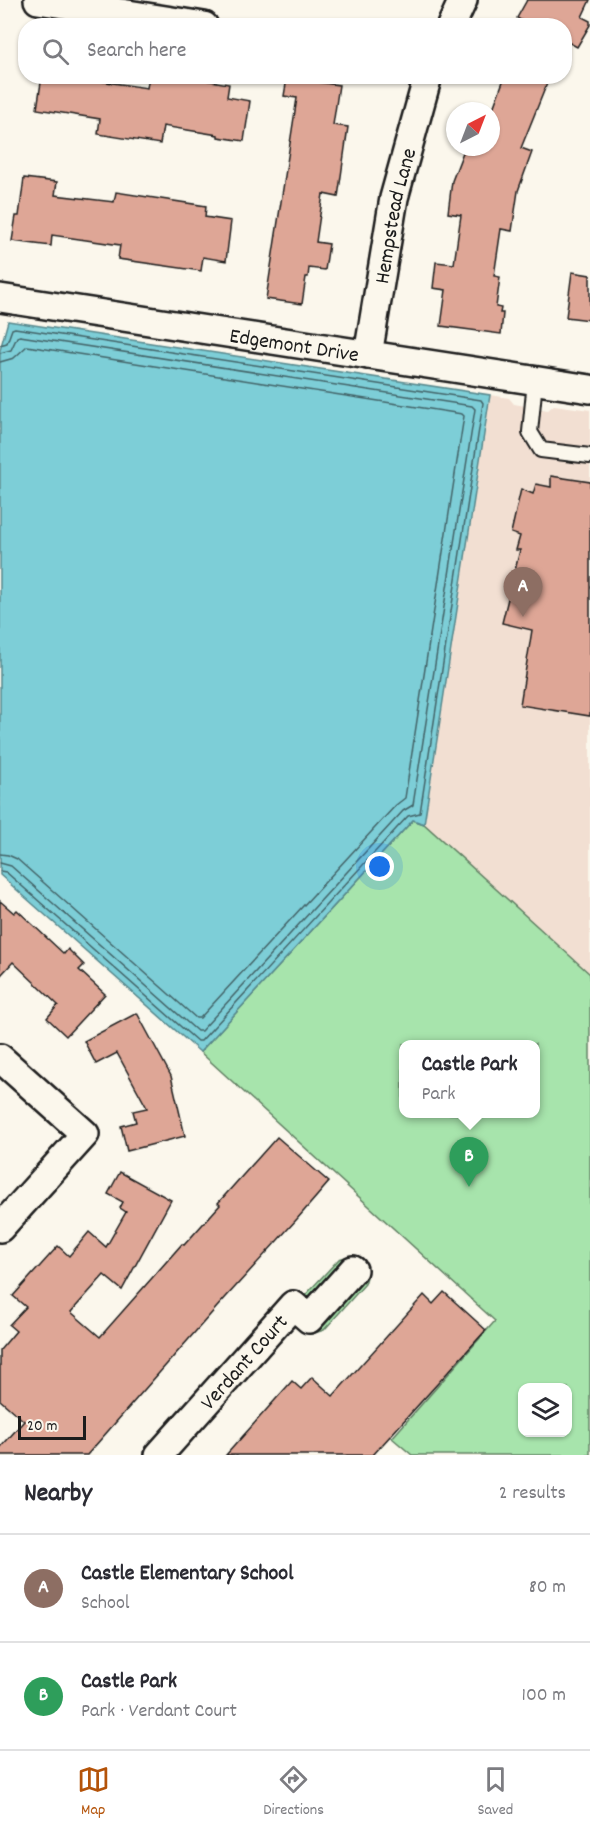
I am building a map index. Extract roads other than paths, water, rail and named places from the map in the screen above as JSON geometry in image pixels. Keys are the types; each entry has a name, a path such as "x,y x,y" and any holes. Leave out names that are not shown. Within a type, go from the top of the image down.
{"street":[{"path":"38,0 153,18"},
{"path":"455,18 463,0"},
{"name":"Hempstead Lane","path":"368,355 394,198 426,84"},
{"name":"Edgemont Drive","path":"0,298 590,389"},
{"path":"0,1058 85,1134 0,1228"},
{"name":"Verdant Court","path":"159,1455 293,1305 309,1319 353,1270"}],"lane":[{"path":"535,381 530,432 541,450 590,456"}],"water":[{"path":"8,321 490,395 424,824 413,820 200,1052 0,875 0,350"}],"place":[{"name":"Castle Elementary School","path":"523,617"},
{"name":"Castle Park","path":"469,1187"}]}
